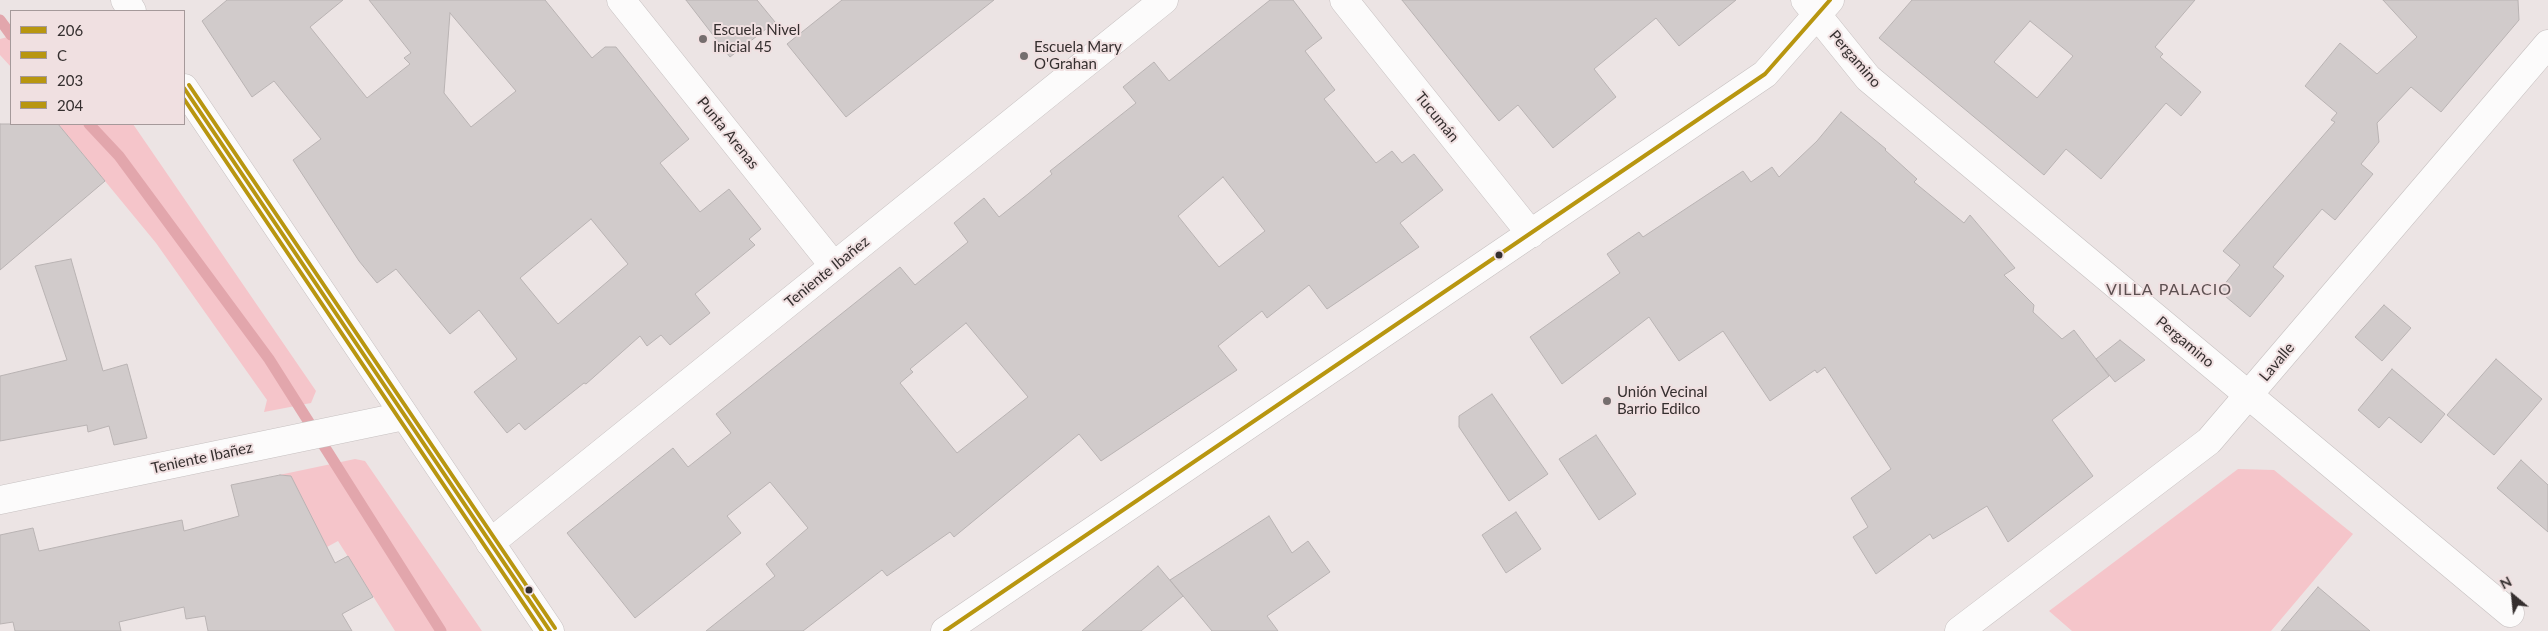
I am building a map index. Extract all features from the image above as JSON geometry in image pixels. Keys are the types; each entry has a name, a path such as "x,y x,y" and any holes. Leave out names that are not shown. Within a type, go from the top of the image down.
{"street":[{"name":"Punta Arenas","path":"621,0 834,266"},
{"name":"Teniente Ibañez","path":"490,543 1164,0"},
{"name":"Tucumán","path":"1344,0 1531,234"},
{"path":"945,631 1765,74 1817,5"},
{"name":"Pergamino","path":"1817,5 1868,78 2510,613"},
{"name":"Lavalle","path":"1959,631 2209,441 2548,44"},
{"path":"185,89 550,631"},
{"name":"Teniente Ibañez","path":"0,500 404,416"}],"shaded area":[{"path":"10,36 10,66 0,55 0,39"},
{"path":"59,125 134,125 316,391 311,403 264,412 267,400 156,243"},
{"path":"355,459 365,461 482,631 395,631 338,541 327,547 292,480 285,475 279,475"},
{"path":"2238,469 2274,470 2353,534 2271,631 2072,631 2049,611"}],"building":[{"path":"227,0 343,0 310,27 367,98 410,64 404,58 411,53 369,0 545,0 592,58 605,47 616,47 689,139 660,163 700,212 729,189 761,229 749,239 755,245 695,294 710,313 670,345 661,335 647,346 640,336 586,384 584,383 525,430 519,423 507,433 474,392 517,359 479,310 450,334 396,269 377,283 359,261 293,160 321,139 274,81 252,97 202,21","holes":["450,13 516,91 471,127 444,93","591,219 628,264 558,324 520,278"]},
{"path":"686,0 757,0 775,22 730,57"},
{"path":"842,0 994,0 846,117 787,44"},
{"path":"1270,0 1293,0 1322,38 1305,51 1335,90 1324,99 1376,163 1392,151 1402,163 1414,154 1443,190 1400,223 1419,247 1327,309 1309,285 1267,318 1262,311 1218,346 1237,370 1101,461 1079,434 954,537 950,532 887,576 882,570 803,631 706,631 775,576 766,564 808,528 770,482 727,516 741,533 635,618 567,533 673,448 688,467 731,433 716,414 900,267 915,285 968,242 954,223 984,198 999,217 1028,194 1052,174 1050,171 1136,103 1123,87 1154,62 1169,81","holes":["1223,177 1265,231 1219,267 1178,216","966,323 1028,397 957,453 900,383 913,372 910,369"]},
{"path":"1402,0 1736,0 1679,46 1656,18 1594,69 1616,97 1553,148 1518,105 1499,121"},
{"path":"1912,0 2195,0 2155,47 2163,54 2160,57 2201,92 2181,116 2166,103 2101,179 2066,149 2044,175 1879,38","holes":["2030,21 2073,56 2037,98 1994,62"]},
{"path":"2383,0 2518,0 2519,20 2441,112 2411,87 2377,123 2379,142 2361,164 2373,174 2335,220 2322,209 2273,267 2284,276 2250,317 2219,291 2240,265 2223,251 2335,122 2331,120 2337,113 2305,86 2340,43 2377,74 2417,37"},
{"path":"1841,112 1886,149 1917,179 1914,182 1964,223 1970,215 2015,268 2004,275 2034,305 2033,312 2062,339 2074,330 2109,376 2052,420 2093,476 2008,542 1987,506 1933,539 1930,534 1876,574 1853,537 1868,527 1851,498 1891,469 1825,367 1817,373 1815,370 1770,401 1723,331 1679,361 1649,317 1562,384 1530,337 1620,273 1607,254 1639,232 1643,237 1743,171 1751,182 1772,167 1779,177 1817,141"},
{"path":"0,124 59,125 105,181 0,270"},
{"path":"71,259 103,371 127,364 147,438 114,445 109,426 88,432 87,425 0,441 0,376 67,360 35,266"},
{"path":"2384,305 2411,328 2382,361 2355,337"},
{"path":"2120,340 2145,360 2115,382 2096,359"},
{"path":"2496,359 2542,399 2494,455 2447,415"},
{"path":"2392,369 2445,414 2421,443 2389,417 2379,428 2358,410"},
{"path":"1492,394 1548,474 1509,501 1459,427 1459,416"},
{"path":"1596,435 1636,494 1599,520 1559,459"},
{"path":"2521,460 2548,485 2548,532 2497,488"},
{"path":"280,475 291,476 335,563 348,556 373,597 342,614 352,631 208,631 205,616 186,619 184,607 119,622 121,631 15,631 13,622 0,624 0,535 33,528 39,551 182,520 184,531 239,516 231,485"},
{"path":"1516,512 1541,549 1506,573 1482,535"},
{"path":"1269,516 1292,553 1308,541 1330,572 1267,616 1278,631 1212,631 1170,580"},
{"path":"1158,566 1183,596 1141,631 1082,631"},
{"path":"2318,587 2370,631 2281,631"}],"waterway":[{"path":"0,20 10,34"},
{"path":"90,125 119,156 269,359 441,631"}],"transit line":[{"name":"206","path":"945,631 1765,74 1830,0"},
{"name":"204","path":"189,85 555,628"},
{"name":"C","path":"185,89 550,631"},
{"name":"203","path":"185,100 542,631"}],"place":[{"name":"Escuela Nivel Inicial 45","path":"703,39"},
{"name":"Escuela Mary O'Grahan","path":"1024,56"},
{"name":"Unión Vecinal Barrio Edilco","path":"1607,401"}],"district":[{"name":"VILLA PALACIO","path":"2169,290"}]}
